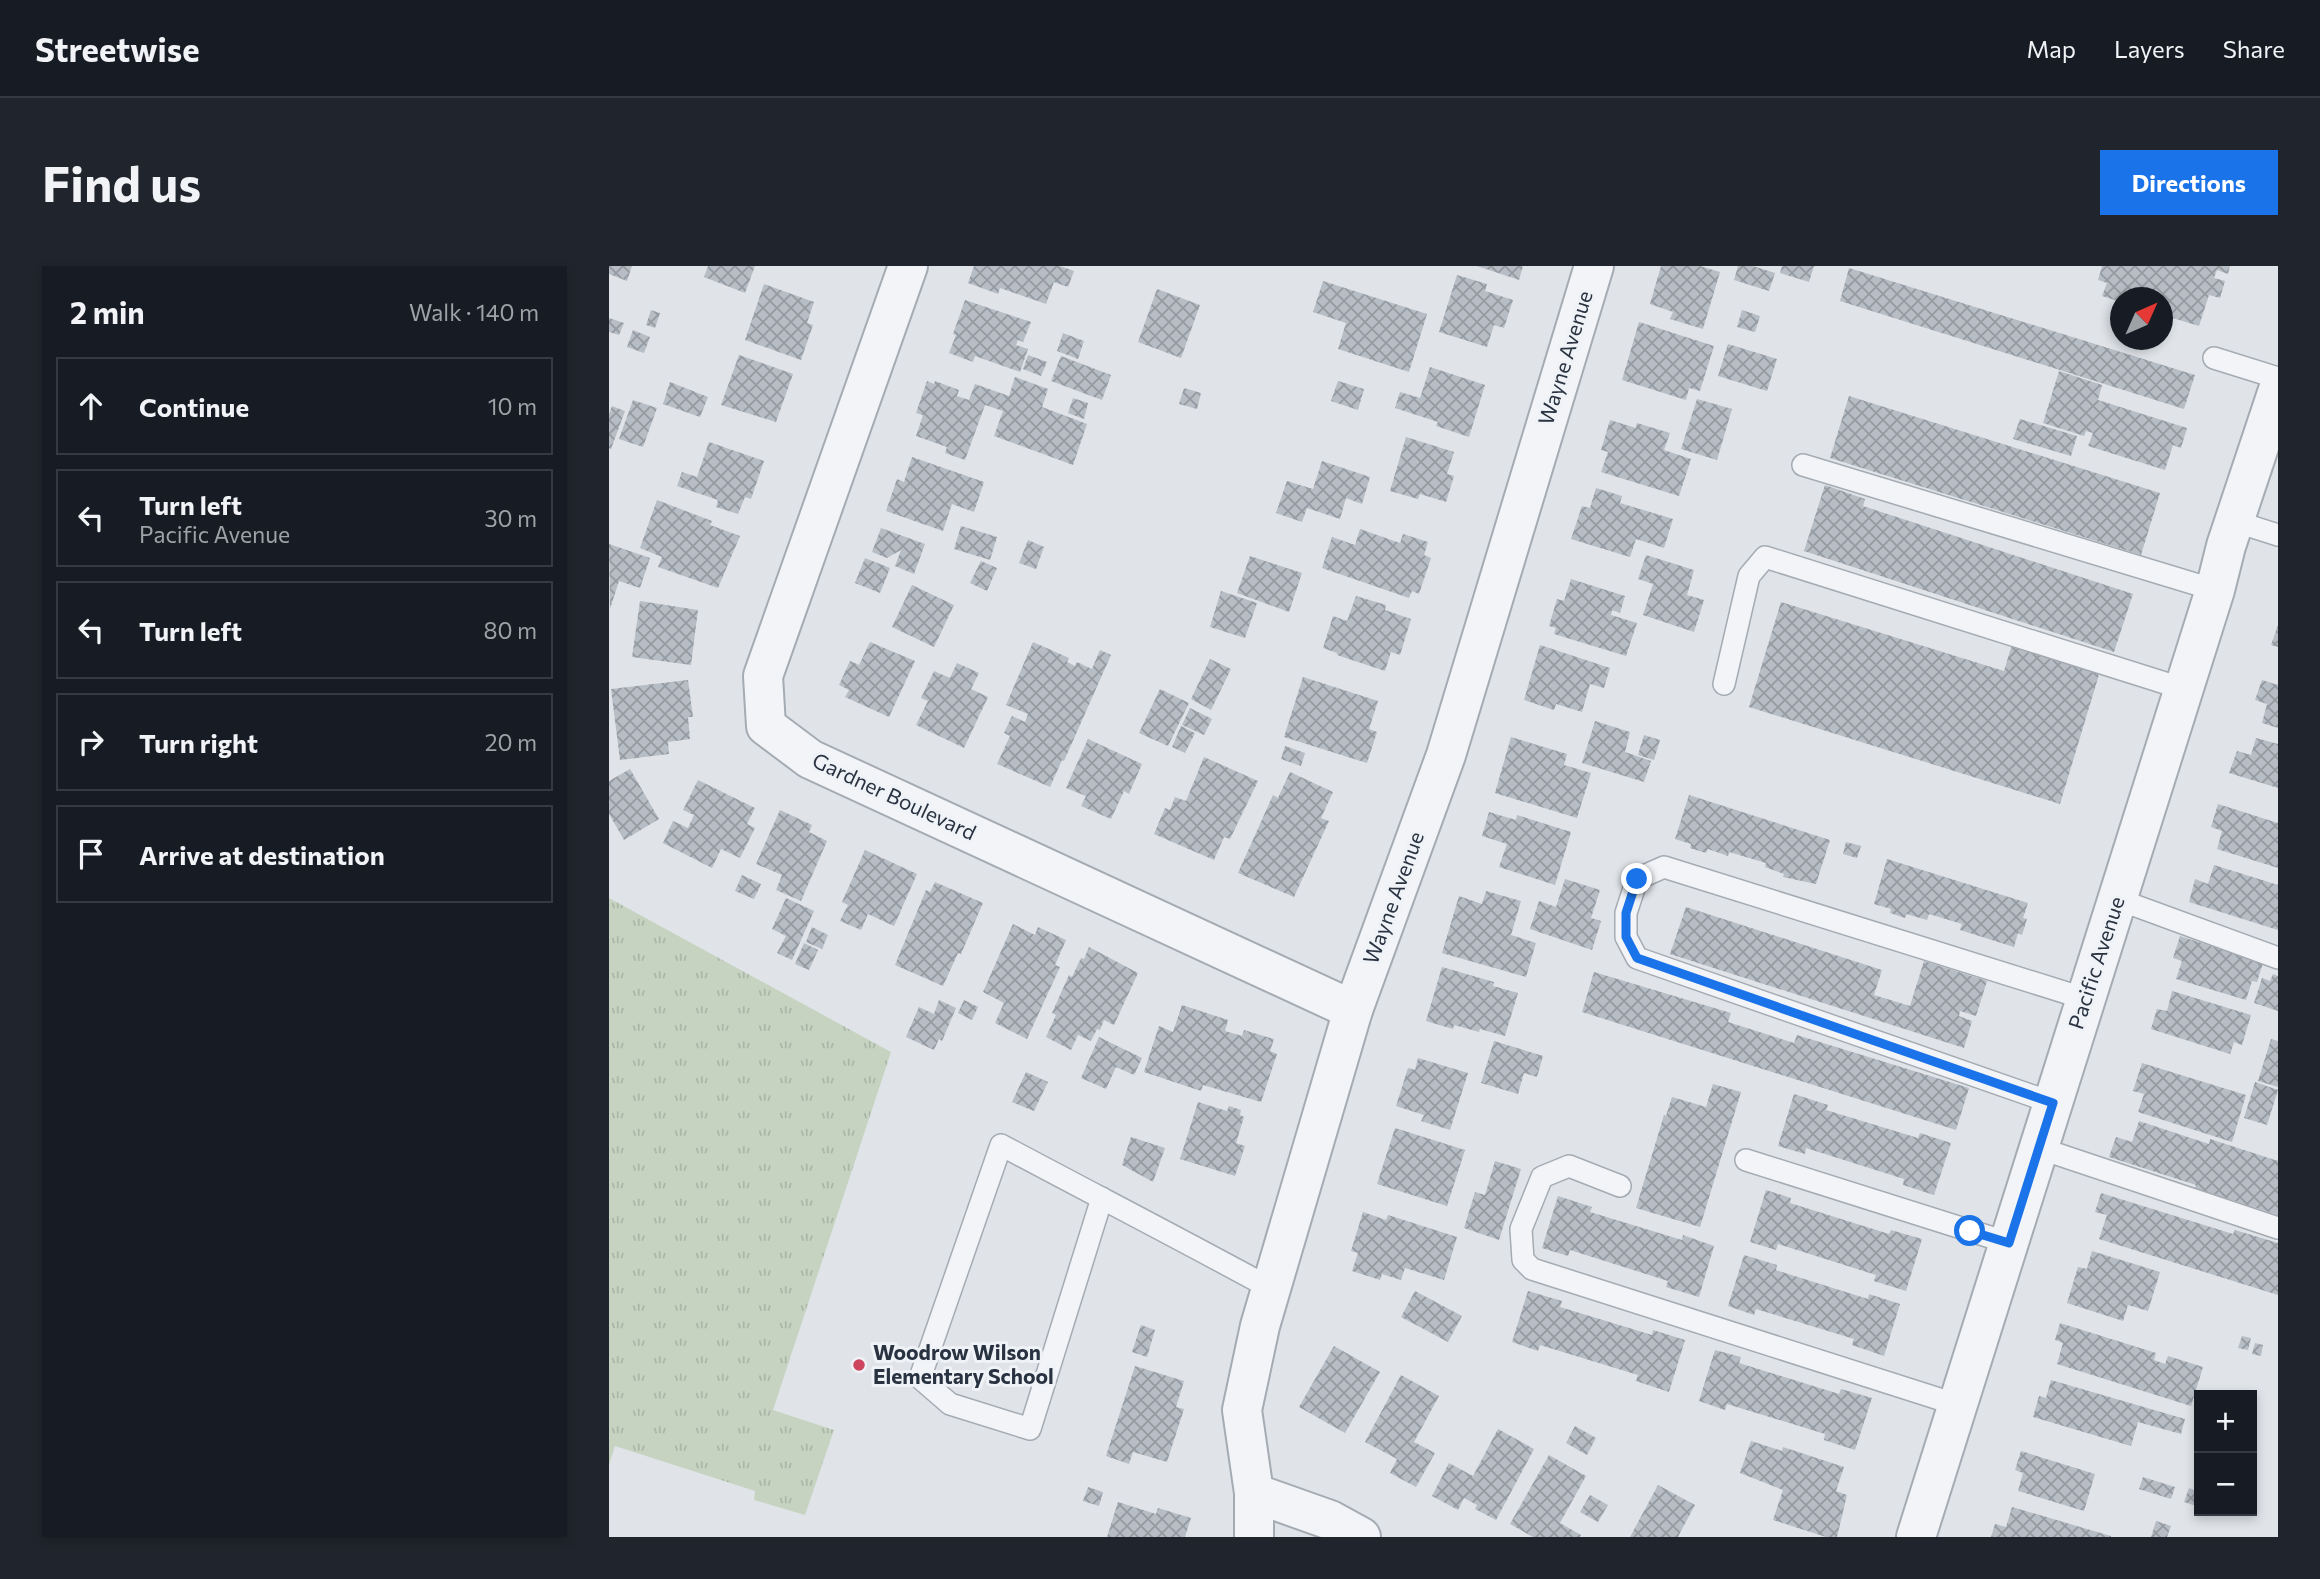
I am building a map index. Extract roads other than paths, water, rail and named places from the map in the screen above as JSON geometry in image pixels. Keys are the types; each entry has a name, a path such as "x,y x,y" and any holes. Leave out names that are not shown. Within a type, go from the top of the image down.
{"street":[{"name":"Gardner Boulevard","path":"908,266 763,676 766,726 810,759 1353,1010"},
{"name":"Wayne Avenue","path":"1254,1537 1254,1493 1242,1410 1256,1342 1353,1010 1446,754 1594,266"},
{"name":"Pacific Avenue","path":"1916,1537 2184,690 2234,521 2278,390"},
{"path":"1254,1493 1330,1520 1361,1537"}],"lane":[{"path":"2214,358 2278,378"},
{"path":"1803,465 2215,590"},
{"path":"2234,521 2278,535"},
{"path":"1724,684 1749,576 1765,557 2184,690"},
{"path":"2053,1103 1637,958 1626,937 1626,913 1637,879 1664,867 2086,999"},
{"path":"2117,899 2278,958"},
{"path":"1102,1198 1030,1429 950,1404 920,1378 1001,1145 1102,1198 1272,1289"},
{"path":"2039,1148 2278,1228"},
{"path":"1746,1160 2009,1243"},
{"path":"1620,1185 1569,1167 1542,1177 1521,1229 1523,1260 1532,1269 1958,1405"}],"place":[{"name":"Woodrow Wilson Elementary School","path":"859,1365"}]}
